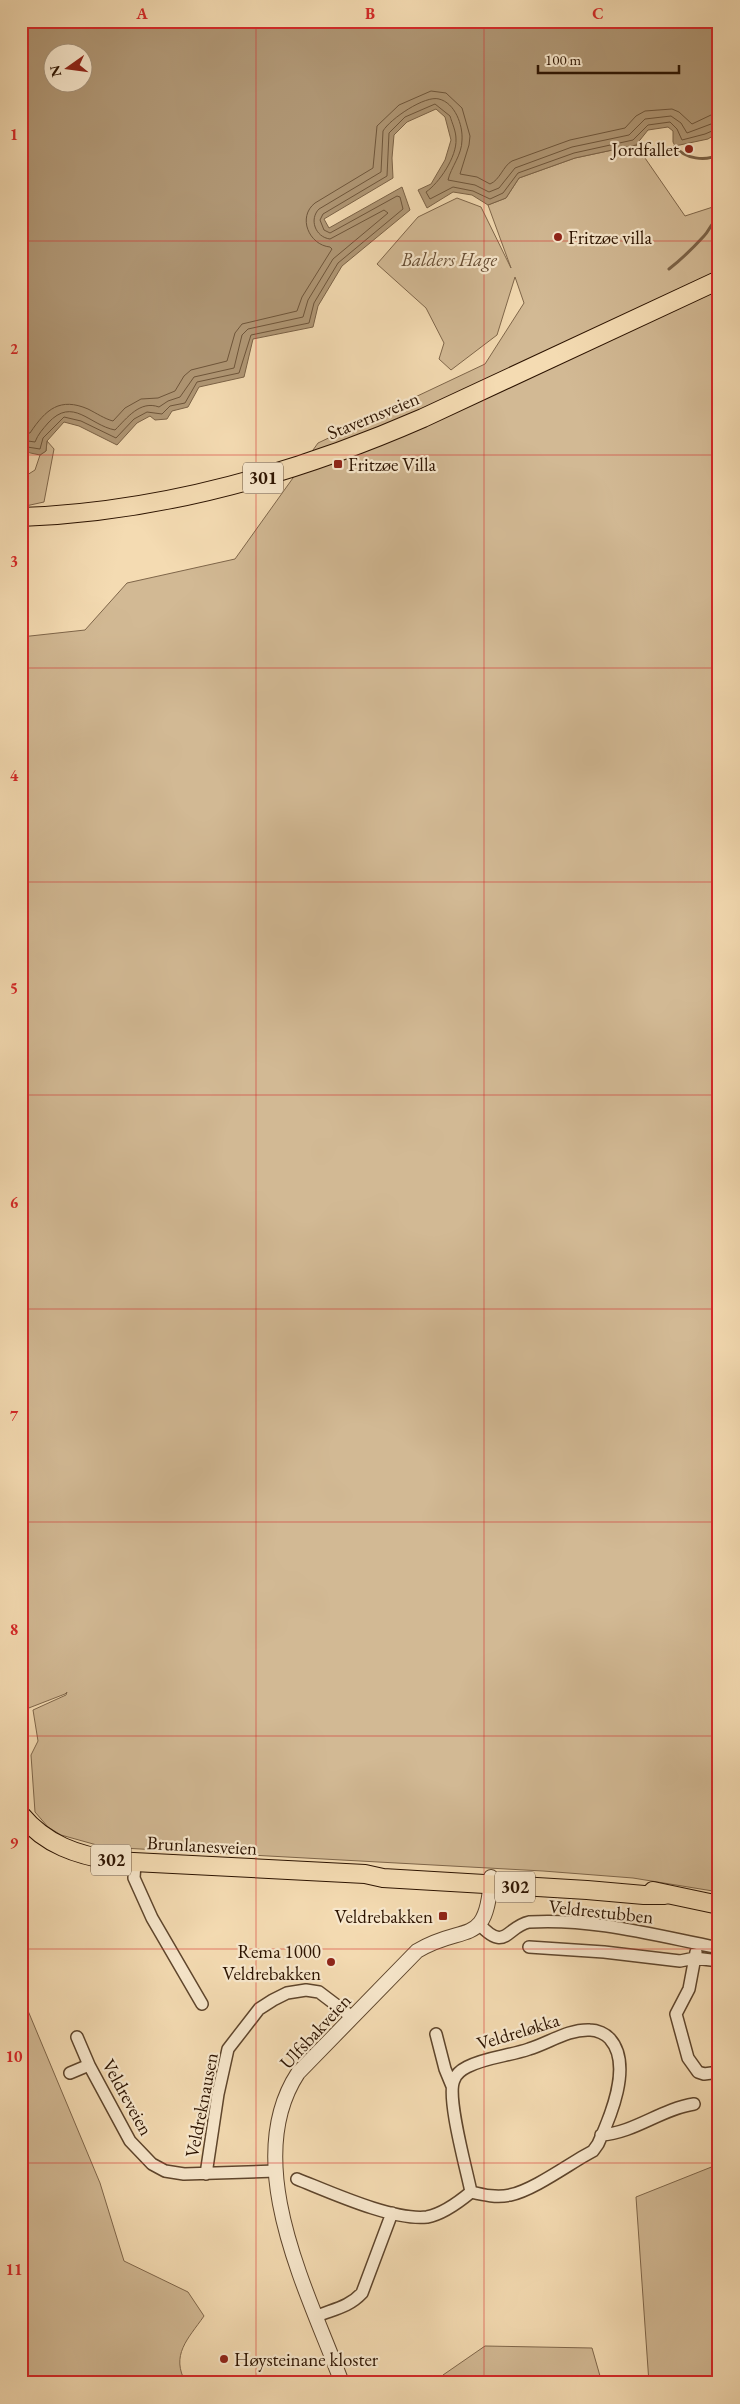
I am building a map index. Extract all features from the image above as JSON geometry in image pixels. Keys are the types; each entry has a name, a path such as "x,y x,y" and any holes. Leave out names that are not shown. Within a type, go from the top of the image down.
{"main road":[{"name":"Stavernsveien","path":"21,518 79,514 161,502 208,492 296,468 375,439 423,418 719,280"},
{"name":"Brunlanesveien","path":"21,1815 37,1833 67,1850 100,1858 135,1863 365,1874 382,1872 644,1895 665,1895 719,1905"}],"street":[{"path":"135,1863 134,1878 152,1918 202,2004"},
{"path":"479,1924 487,1913 491,1881"},
{"name":"Veldrestubben","path":"479,1924 494,1936 512,1933 522,1923 539,1921 623,1928 715,1946"},
{"name":"Ulfsbakveien","path":"342,2383 300,2276 286,2230 276,2171 275,2134 278,2118 289,2086 315,2053 417,1951 440,1940 464,1935 479,1924"},
{"path":"697,1943 689,1989 678,2008 677,2022 692,2066 704,2074 719,2072"},
{"path":"529,1947 604,1952 680,1961 695,1958 719,1962"},
{"name":"Veldreknausen","path":"206,2174 218,2094 228,2049 259,2010 273,2000 287,1994 306,1990 319,1992 352,2017"},
{"name":"Veldreløkka","path":"452,2086 458,2074 473,2064 528,2050 576,2032 590,2030 599,2032 610,2039 620,2061 619,2083 602,2136 593,2151 518,2192 492,2196 471,2192"},
{"path":"297,2179 407,2217 430,2216 459,2202 471,2192 454,2107 452,2086 445,2069 436,2034"},
{"name":"Veldreveien","path":"77,2037 89,2065 130,2141 140,2154 152,2164 165,2170 184,2174 276,2171"},
{"path":"70,2073 89,2065"},
{"path":"602,2136 615,2134 677,2108 694,2104"},
{"path":"316,2316 354,2302 362,2293 392,2213"}],"green space":[{"name":"Balders Hage","path":"636,145 685,216 719,205 719,1892 633,1878 543,1871 104,1847 61,1835 48,1827 35,1812 31,1755 38,1741 33,1710 66,1695 67,1692 21,1711 21,637 85,630 127,583 235,559 318,443 485,364 524,303 515,277 497,335 451,370 439,359 444,343 426,308 377,264 418,217 457,198 481,207 511,268 488,205 506,198 519,178 575,158"},
{"path":"47,441 54,449 44,502 21,507 21,472 27,475 35,470 40,455 46,451"},
{"path":"21,1994 100,2183 124,2261 188,2292 204,2316 187,2340 180,2356 182,2373 186,2383 21,2383"},
{"path":"719,2164 719,2383 649,2383 636,2197"},
{"path":"485,2346 592,2348 602,2383 442,2383 443,2375"}],"water":[{"path":"21,21 719,21 719,132 708,139 675,146 673,131 668,127 648,130 636,145 575,158 519,178 506,198 488,205 472,195 453,192 427,208 418,190 431,184 445,160 451,140 445,117 436,109 407,122 394,135 393,178 324,219 329,228 402,187 410,210 342,266 318,306 313,327 253,339 244,377 199,387 188,407 172,411 167,419 155,420 150,416 137,423 117,445 79,426 64,422 47,441 46,451 40,455 21,451"}],"waterway":[{"path":"675,146 684,154 696,158 708,158 719,154"},
{"path":"669,269 696,245 719,218"}],"place":[{"name":"Jordfallet","path":"689,149"},
{"name":"Fritzøe villa","path":"558,237"},
{"name":"Fritzøe Villa","path":"338,464"},
{"name":"Veldrebakken","path":"443,1916"},
{"name":"Rema 1000 Veldrebakken","path":"331,1962"},
{"name":"Høysteinane kloster","path":"224,2359"}]}
